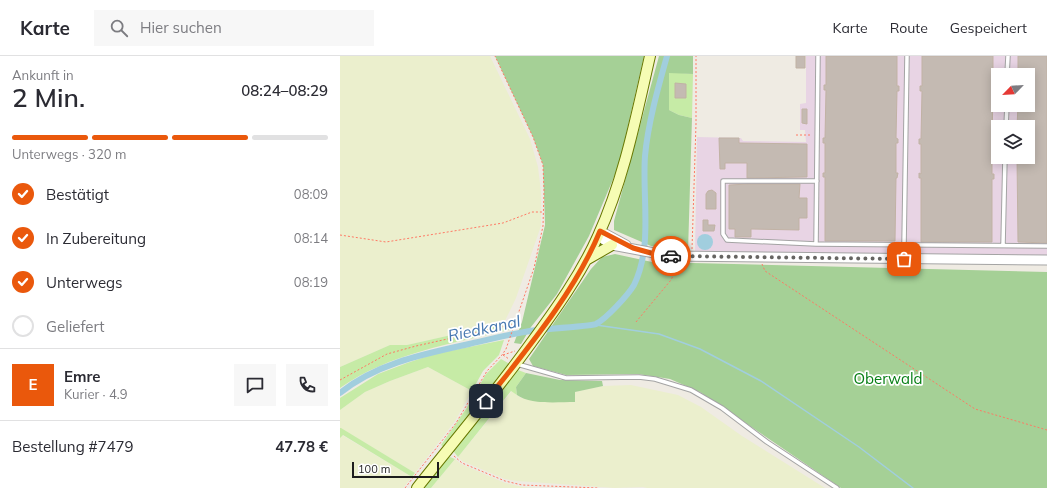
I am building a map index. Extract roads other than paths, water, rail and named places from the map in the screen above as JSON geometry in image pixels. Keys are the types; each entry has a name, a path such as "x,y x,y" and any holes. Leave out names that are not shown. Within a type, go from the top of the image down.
{"main road":[{"path":"417,488 516,364 545,324 586,260 599,233 623,170 650,56"},
{"path":"586,260 612,245"}],"street":[{"path":"599,233 612,245 633,248 651,253 691,256 762,258 1047,260"},
{"path":"599,233 633,248"}],"lane":[{"path":"816,244 818,56"},
{"path":"904,245 907,56"},
{"path":"1007,68 1008,56"},
{"path":"1003,245 1005,164"},
{"path":"817,180 723,181 723,234 727,240 816,244 1047,246"},
{"path":"516,364 566,378 639,377 655,379 691,390 722,408 767,442 837,488"}],"water":[{"path":"705,234 712,239 713,242 708,249 705,250 698,245 697,242 702,235"}],"waterway":[{"name":"Riedkanal","path":"340,393 369,374 402,361 503,336 537,330 593,325 601,321 617,306 634,285 640,270 646,222 644,172 646,144 667,56"},
{"path":"596,325 659,334 700,349 761,381 859,447 913,488"}],"park label":[{"name":"Oberwald","path":"888,378"}]}
